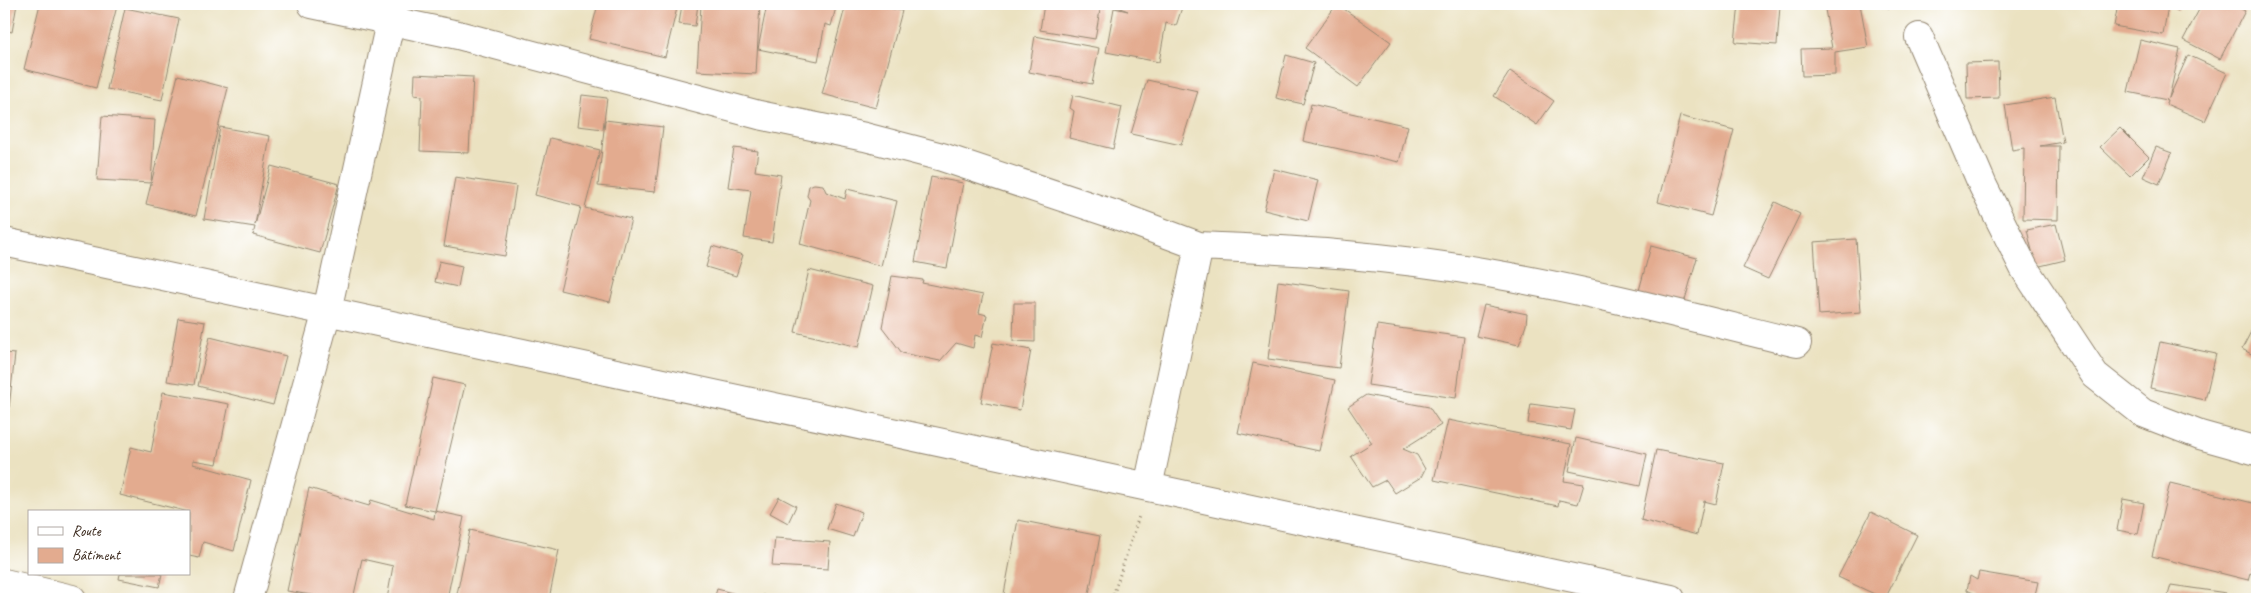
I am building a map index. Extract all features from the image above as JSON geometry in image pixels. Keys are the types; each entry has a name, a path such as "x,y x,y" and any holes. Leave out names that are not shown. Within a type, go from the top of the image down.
{"street":[{"path":"312,4 392,12 458,35 759,115 865,137 942,157 1116,215 1199,246 1293,249 1388,258 1487,273 1594,294 1797,343"},
{"path":"248,599 327,311 392,12"},
{"path":"1919,37 1984,186 2024,268 2095,376 2143,414 2200,435 2257,450"},
{"path":"4,242 1671,599"},
{"path":"1148,487 1199,246"},
{"path":"4,583 72,599"}],"path":[{"path":"1112,599 1148,487"}],"building":[{"path":"4,4 17,4 12,32 4,30"},
{"path":"40,4 107,4 117,6 96,88 24,69"},
{"path":"598,4 678,4 665,57 589,39"},
{"path":"682,4 698,4 695,26 679,24"},
{"path":"701,4 760,4 756,74 697,71"},
{"path":"776,4 837,4 831,26 825,24 818,61 758,49 766,9 774,10"},
{"path":"846,4 873,4 902,11 876,108 822,94"},
{"path":"1044,4 1101,4 1095,39 1040,30"},
{"path":"1112,4 1183,4 1176,26 1166,23 1159,62 1106,52 1114,8 1128,11"},
{"path":"1337,4 1391,42 1358,87 1305,48"},
{"path":"1739,4 1780,6 1777,45 1735,42"},
{"path":"1824,4 1860,4 1868,47 1835,52 1835,75 1802,76 1801,49 1832,48"},
{"path":"1888,4 1911,4 1911,8 1888,8"},
{"path":"2118,4 2168,6 2163,35 2114,26"},
{"path":"2165,4 2183,4 2178,11"},
{"path":"2202,4 2232,4 2245,11 2220,59 2183,40"},
{"path":"125,8 179,19 162,100 107,89"},
{"path":"1035,36 1099,48 1092,84 1029,72"},
{"path":"2140,40 2180,49 2169,98 2188,55 2227,73 2205,121 2166,104 2167,100 2128,92"},
{"path":"1286,55 1314,63 1303,104 1276,98"},
{"path":"1998,62 1999,98 1967,99 1966,63"},
{"path":"1510,71 1554,101 1537,125 1494,96"},
{"path":"415,74 473,77 469,153 420,151 422,96 414,95"},
{"path":"178,75 228,88 196,216 146,204"},
{"path":"1147,80 1198,91 1181,145 1131,134"},
{"path":"582,95 607,98 603,129 578,126"},
{"path":"1073,95 1122,107 1113,149 1069,138 1074,111 1070,108"},
{"path":"2055,97 2063,142 2040,146 2059,146 2058,220 2023,219 2024,148 2012,150 2005,105"},
{"path":"1311,104 1408,126 1399,162 1303,141"},
{"path":"102,116 155,120 151,183 97,180"},
{"path":"1680,116 1734,130 1711,216 1658,202"},
{"path":"605,120 663,127 655,192 598,186"},
{"path":"220,127 270,136 255,225 271,166 339,184 320,253 253,235 255,227 204,219"},
{"path":"2120,128 2149,157 2130,176 2100,147"},
{"path":"550,138 600,150 585,208 631,219 610,302 560,290 581,207 535,195"},
{"path":"2156,147 2172,153 2159,184 2143,177"},
{"path":"734,148 758,151 755,171 781,175 772,242 744,238 751,190 728,187"},
{"path":"1274,169 1318,180 1308,221 1264,210"},
{"path":"455,177 516,186 505,256 444,246"},
{"path":"931,177 963,183 947,268 915,262"},
{"path":"814,184 823,185 826,192 845,199 847,189 897,201 881,266 800,244 810,200 807,196 809,186"},
{"path":"1775,202 1800,214 1768,279 1743,268"},
{"path":"2056,224 2065,260 2036,267 2027,230"},
{"path":"1856,239 1861,312 1819,315 1814,242"},
{"path":"712,246 743,255 736,276 706,267"},
{"path":"1651,246 1697,258 1682,310 1637,298"},
{"path":"439,261 462,266 458,287 435,282"},
{"path":"809,270 873,286 859,347 795,332"},
{"path":"892,276 923,280 922,283 983,295 979,313 987,315 982,337 975,335 973,348 956,343 940,361 902,353 882,327"},
{"path":"1278,281 1349,291 1339,368 1268,359"},
{"path":"1014,303 1035,303 1035,342 1013,341"},
{"path":"1484,305 1527,314 1526,325 1519,345 1476,336"},
{"path":"178,318 205,322 194,385 167,381"},
{"path":"2257,320 2257,357 2242,349"},
{"path":"1377,325 1464,337 1456,398 1368,385"},
{"path":"210,337 286,356 273,405 198,386"},
{"path":"2160,342 2216,354 2205,400 2150,388"},
{"path":"993,343 1031,350 1020,410 981,402"},
{"path":"4,353 15,354 8,417 4,417"},
{"path":"1253,363 1335,380 1319,451 1238,433"},
{"path":"433,378 465,385 435,511 405,505"},
{"path":"163,392 229,404 217,464 193,460 193,464 251,480 234,551 203,542 199,558 190,556 190,510 181,510 120,495 131,447 151,452"},
{"path":"1366,395 1429,407 1441,425 1403,449 1417,455 1425,469 1421,477 1395,493 1386,480 1372,487 1351,456 1372,443 1348,407"},
{"path":"1531,404 1575,410 1571,430 1528,423"},
{"path":"1448,420 1571,444 1564,481 1584,484 1578,504 1559,500 1558,506 1434,480"},
{"path":"1576,438 1647,454 1640,486 1569,471"},
{"path":"1656,450 1724,463 1716,504 1704,501 1697,535 1641,520"},
{"path":"2170,483 2257,504 2257,543 2251,568 2257,551 2257,576 2250,573 2248,580 2152,556"},
{"path":"309,488 369,506 371,500 434,519 435,511 464,517 447,599 387,599 393,566 362,559 353,599 336,599 287,591"},
{"path":"779,497 796,506 788,523 770,513"},
{"path":"2123,499 2144,503 2138,534 2117,530"},
{"path":"836,503 862,512 853,537 827,529"},
{"path":"1871,512 1917,535 1885,599 1838,577"},
{"path":"1018,520 1100,536 1088,599 1003,599"},
{"path":"470,530 559,550 549,599 456,599"},
{"path":"775,538 830,542 828,569 772,566"},
{"path":"1979,572 2038,582 2034,599 1974,599 1975,594 1967,590 1970,576 1977,580"},
{"path":"120,576 162,576 159,587 119,579"},
{"path":"2171,585 2226,593 2224,599 2167,599"},
{"path":"717,589 755,599 714,599"},
{"path":"763,595 775,599 761,599"}]}
